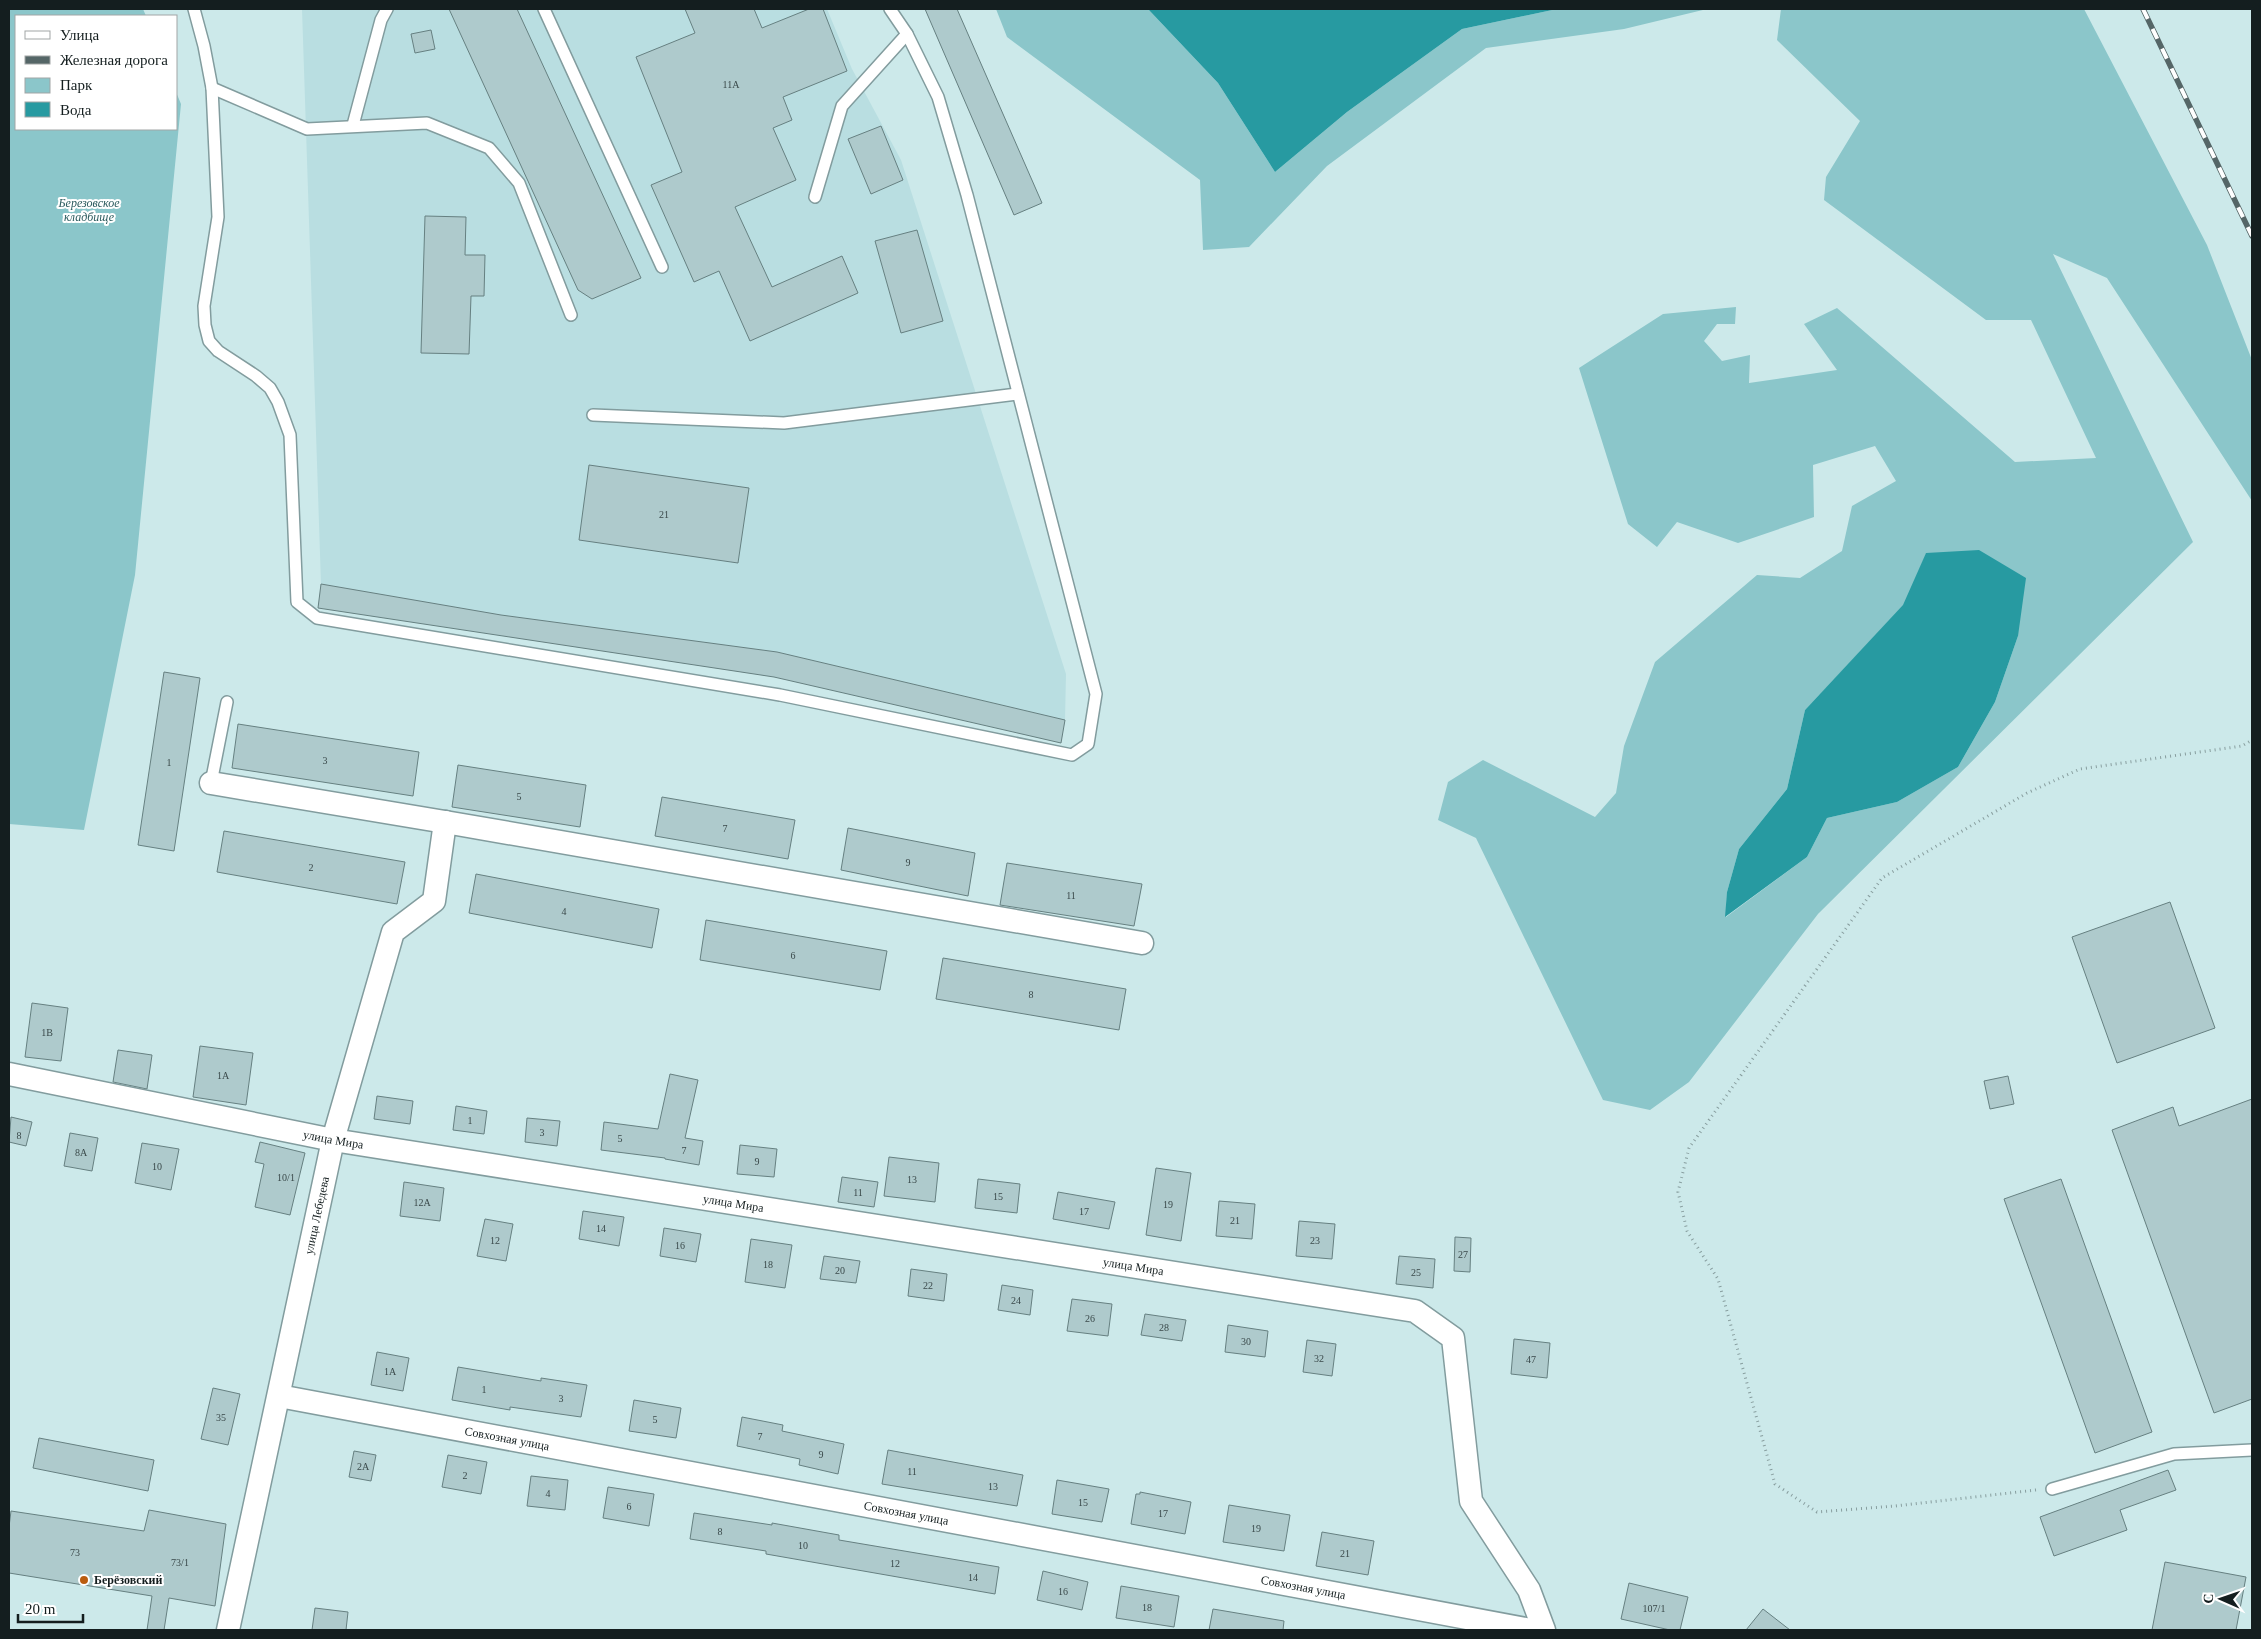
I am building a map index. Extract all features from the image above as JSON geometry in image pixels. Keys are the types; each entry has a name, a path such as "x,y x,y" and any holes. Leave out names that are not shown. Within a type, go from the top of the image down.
{"street":[{"path":"211,783 1142,943"},
{"name":"улица Лебедева","path":"228,1630 333,1140 393,932 434,901 445,822"},
{"name":"улица Мира","path":"9,1074 333,1140 1415,1310 1453,1338 1471,1501 1529,1590 1544,1630"},
{"name":"Совхозная улица","path":"279,1396 1531,1630"}],"lane":[{"path":"194,9 204,46 212,88 218,217 204,306 205,325 209,341 218,351 256,376 270,388 278,402 290,435 297,602 317,618 780,695 1072,755 1088,744 1096,694 967,195 938,97 907,34 890,9"},
{"path":"354,125 381,20 387,9"},
{"path":"544,9 662,267"},
{"path":"815,197 842,106 907,34"},
{"path":"212,88 307,129 427,122 489,148 519,183 572,315"},
{"path":"593,414 784,423 1017,394"},
{"path":"211,783 227,702"},
{"path":"2052,1488 2174,1454 2252,1450"}],"path":[{"path":"2052,1488 1895,1506 1817,1512 1774,1484 1718,1279 1687,1231 1678,1192 1689,1148 1882,878 2027,793 2080,769 2242,746 2252,740"}],"shaded area":[{"path":"302,9 827,9 852,69 901,160 1066,674 1065,720 777,652 501,615 321,584"}],"green space":[{"name":"Березовское кладбище","path":"9,9 143,9 146,15 15,15 15,130 178,130 178,97 181,104 135,575 84,830 9,824"},
{"path":"996,9 1148,9 1218,83 1275,172 1347,112 1462,29 1557,9 1707,9 1624,29 1486,48 1327,166 1249,247 1203,250 1200,180 1007,37"},
{"path":"1781,9 2084,9 2207,245 2252,360 2252,501 2107,278 2053,254 2193,542 1818,914 1689,1082 1650,1110 1603,1100 1476,838 1438,820 1448,782 1483,760 1595,817 1616,793 1624,746 1655,662 1757,575 1800,578 1842,551 1852,506 1896,481 1875,446 1813,465 1814,517 1738,543 1677,522 1657,547 1628,524 1579,368 1663,314 1736,307 1735,324 1717,324 1704,341 1722,361 1750,355 1749,383 1837,370 1804,324 1837,308 2015,462 2096,458 2031,320 1986,320 1824,200 1826,177 1860,121 1777,40","holes":["1926,554 2018,636 1995,702 1958,767 1897,802 1827,818 1807,857 1726,917 1727,892 1739,849 1787,789 1805,710 1904,605"]}],"water":[{"path":"1148,9 1557,9 1462,29 1347,112 1275,172 1218,83"},
{"path":"1979,550 2026,578 2018,636 1995,702 1958,767 1897,802 1827,818 1807,857 1725,917 1727,892 1739,849 1787,789 1805,710 1903,605 1926,553"}],"building":[{"path":"449,9 517,9 641,278 592,299 578,290"},
{"path":"685,9 754,9 762,28 809,9 823,9 847,71 783,97 792,120 773,128 796,180 735,207 772,287 842,256 858,293 750,341 719,271 694,282 651,185 682,172 636,57 695,33"},
{"path":"925,9 957,9 1042,203 1014,215"},
{"path":"431,30 435,49 415,53 411,34"},
{"path":"881,126 903,180 871,194 848,139"},
{"path":"425,216 466,217 465,255 485,255 484,296 471,296 469,354 421,353"},
{"path":"917,230 943,321 901,333 875,241"},
{"path":"589,465 749,488 738,563 579,540"},
{"path":"321,584 501,615 777,652 1065,720 1061,743 774,677 318,608"},
{"path":"164,672 200,678 174,851 138,845"},
{"path":"238,724 419,752 413,796 232,768"},
{"path":"458,765 586,785 580,827 452,807"},
{"path":"662,797 795,820 788,859 655,836"},
{"path":"848,828 975,853 968,896 841,870"},
{"path":"224,831 405,862 397,904 217,872"},
{"path":"1007,863 1142,884 1134,926 1000,905"},
{"path":"476,874 659,909 652,948 469,913"},
{"path":"2170,902 2215,1028 2117,1063 2072,937"},
{"path":"706,920 887,951 880,990 700,960"},
{"path":"943,958 1126,989 1119,1030 936,999"},
{"path":"32,1003 68,1008 61,1061 25,1057"},
{"path":"200,1046 253,1053 246,1105 193,1097"},
{"path":"118,1050 152,1055 147,1089 113,1082"},
{"path":"670,1074 698,1080 685,1138 703,1141 699,1165 665,1158 601,1150 604,1122 658,1129"},
{"path":"2008,1076 2014,1104 1990,1109 1984,1081"},
{"path":"377,1096 413,1101 410,1124 374,1119"},
{"path":"2252,1099 2252,1399 2214,1413 2112,1130 2173,1107 2179,1126"},
{"path":"456,1106 487,1111 484,1134 453,1130"},
{"path":"11,1117 32,1122 26,1146 9,1142"},
{"path":"527,1118 560,1121 557,1146 525,1142"},
{"path":"70,1133 98,1138 92,1171 64,1166"},
{"path":"260,1142 305,1153 290,1215 255,1207 264,1164 255,1162"},
{"path":"142,1143 179,1149 171,1190 135,1183"},
{"path":"740,1145 777,1149 774,1177 737,1174"},
{"path":"889,1157 939,1163 935,1202 884,1196"},
{"path":"1156,1168 1191,1173 1181,1241 1146,1235"},
{"path":"842,1177 878,1182 874,1207 838,1202"},
{"path":"978,1179 1020,1184 1017,1213 975,1208"},
{"path":"2061,1179 2152,1432 2095,1453 2004,1199"},
{"path":"404,1182 444,1188 440,1221 400,1216"},
{"path":"1058,1192 1115,1202 1109,1229 1053,1219"},
{"path":"1219,1201 1255,1204 1252,1239 1216,1236"},
{"path":"583,1211 624,1217 619,1246 579,1239"},
{"path":"485,1219 513,1224 506,1261 477,1256"},
{"path":"1299,1221 1335,1224 1332,1259 1296,1256"},
{"path":"664,1228 701,1234 696,1262 660,1256"},
{"path":"1455,1237 1471,1238 1470,1272 1454,1271"},
{"path":"751,1239 792,1245 785,1288 745,1282"},
{"path":"824,1256 860,1261 856,1283 820,1279"},
{"path":"1399,1256 1435,1259 1433,1288 1396,1284"},
{"path":"911,1269 947,1274 944,1301 908,1296"},
{"path":"1002,1285 1033,1290 1030,1315 998,1310"},
{"path":"1072,1299 1112,1304 1108,1336 1067,1331"},
{"path":"1145,1314 1186,1320 1182,1341 1141,1335"},
{"path":"1228,1325 1268,1331 1265,1357 1225,1352"},
{"path":"1514,1339 1550,1343 1547,1378 1511,1374"},
{"path":"1307,1340 1336,1344 1332,1376 1303,1372"},
{"path":"377,1352 409,1358 403,1391 371,1385"},
{"path":"458,1367 541,1381 541,1378 587,1385 581,1417 510,1407 510,1410 452,1400"},
{"path":"213,1388 240,1394 228,1445 201,1439"},
{"path":"634,1400 681,1408 676,1438 629,1431"},
{"path":"742,1417 783,1425 782,1431 844,1444 838,1474 799,1465 800,1459 737,1446"},
{"path":"39,1438 154,1460 148,1491 33,1468"},
{"path":"888,1450 1023,1475 1017,1506 882,1484"},
{"path":"354,1451 376,1455 371,1481 349,1477"},
{"path":"448,1455 487,1462 481,1494 442,1487"},
{"path":"2168,1470 2176,1490 2120,1510 2127,1530 2054,1556 2040,1517"},
{"path":"531,1476 568,1480 565,1510 527,1506"},
{"path":"1057,1480 1109,1489 1102,1522 1052,1514"},
{"path":"608,1487 654,1494 649,1526 603,1518"},
{"path":"1140,1492 1191,1502 1185,1534 1131,1524 1136,1494 1140,1494"},
{"path":"1229,1505 1290,1515 1284,1551 1223,1542"},
{"path":"149,1510 226,1524 215,1606 169,1598 164,1630 147,1630 152,1596 9,1573 11,1511 144,1531"},
{"path":"694,1513 772,1525 772,1523 839,1535 839,1540 999,1567 995,1594 766,1554 766,1551 690,1539"},
{"path":"1322,1532 1374,1541 1368,1575 1316,1566"},
{"path":"2165,1562 2246,1577 2236,1630 2152,1630"},
{"path":"1043,1571 1088,1582 1082,1610 1037,1600"},
{"path":"1629,1583 1688,1597 1680,1630 1670,1630 1621,1619"},
{"path":"1121,1586 1179,1596 1174,1627 1116,1618"},
{"path":"315,1608 348,1612 346,1630 312,1630"},
{"path":"1213,1609 1284,1621 1283,1630 1209,1630"},
{"path":"1763,1609 1790,1630 1746,1630"}],"railway":[{"path":"2143,9 2252,236"}],"place":[{"name":"Берёзовский","path":"84,1580"}]}
